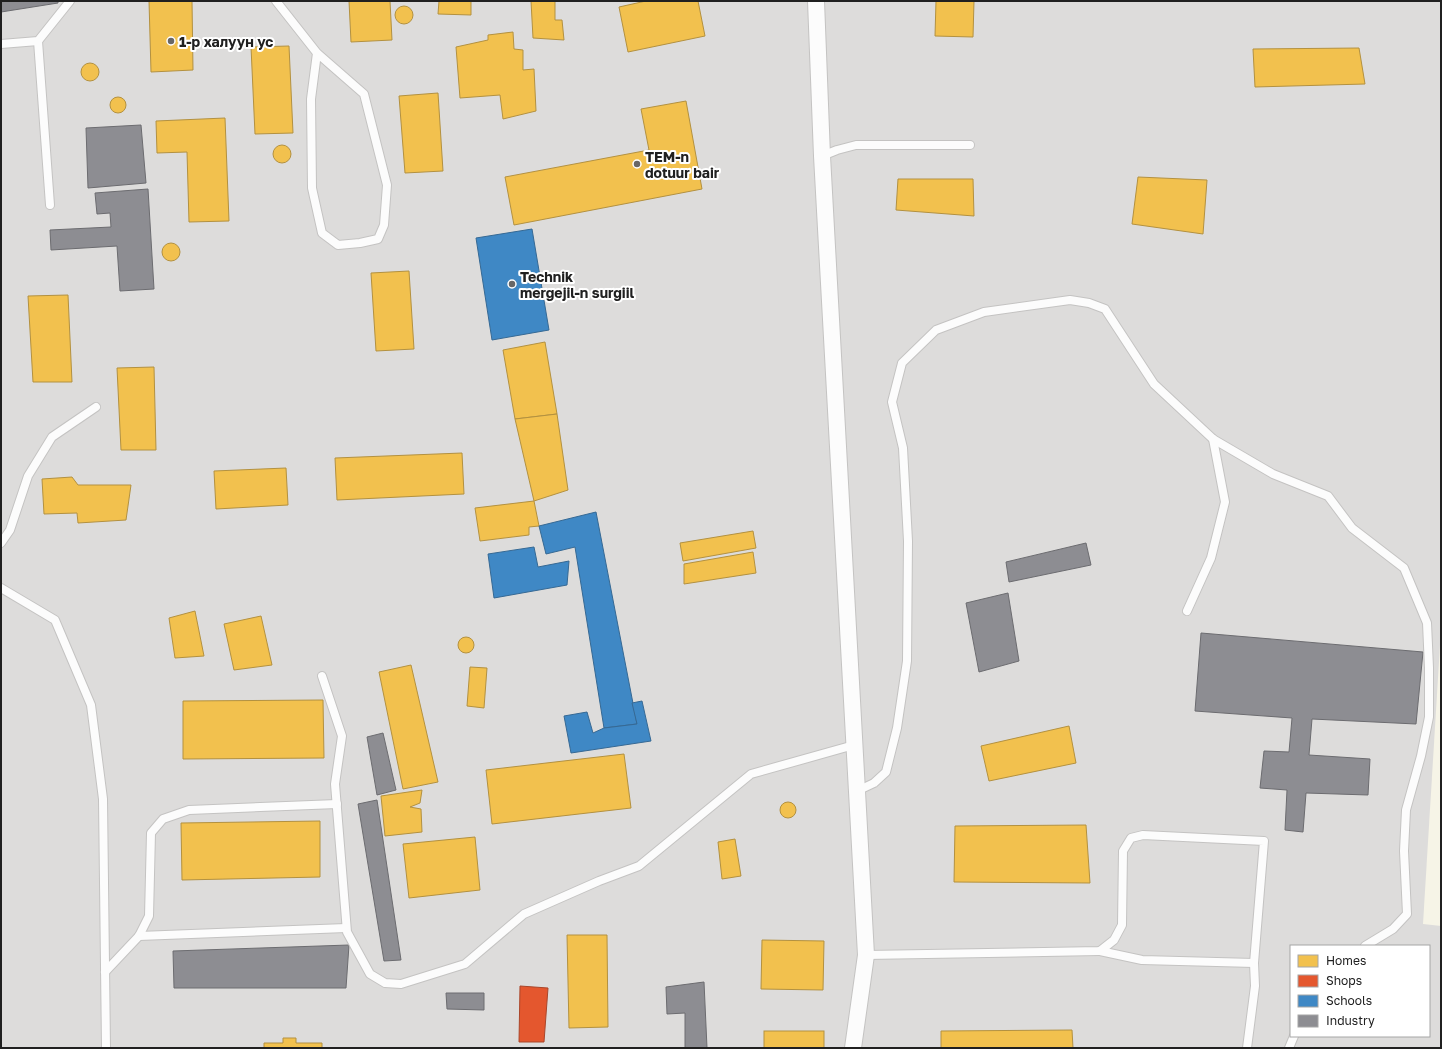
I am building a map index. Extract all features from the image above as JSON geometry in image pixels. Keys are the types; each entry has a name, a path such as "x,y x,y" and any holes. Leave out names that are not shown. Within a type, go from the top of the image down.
{"street":[{"path":"816,1 822,156 866,955 853,1048"}],"lane":[{"path":"50,205 38,41 70,1"},
{"path":"276,1 317,53 364,94 387,185 384,225 381,232 378,238 360,244 338,245 322,234 312,188 311,99 317,53"},
{"path":"1,44 38,41"},
{"path":"822,156 856,145 970,145"},
{"path":"857,791 874,783 886,772 897,728 907,661 908,541 903,448 892,402 902,363 936,330 984,312 1070,300 1089,303 1105,309 1154,384 1213,439 1273,474 1328,496 1352,528 1404,568 1427,623 1429,717 1421,756 1406,810 1404,851 1407,914 1393,929 1367,945"},
{"path":"1,543 10,530 28,476 52,437 96,407"},
{"path":"1187,611 1211,558 1225,502 1213,439"},
{"path":"1,588 55,620 91,705 103,799 106,1048"},
{"path":"322,676 342,736 335,784 346,928 370,974 385,983 401,984 465,964 524,914 599,881 639,866 751,774 854,746"},
{"path":"105,972 139,936 149,916 150,833 163,819 189,810 337,804"},
{"path":"1100,951 1114,940 1122,925 1124,851 1130,838 1143,835 1264,841 1254,963 1256,986 1247,1048"},
{"path":"139,936 346,928"},
{"path":"866,955 1100,951 1142,960 1254,963"},
{"path":"1289,1048 1294,1037"}],"shaded area":[{"path":"1,1 1441,1 1441,1048 1,1048"},
{"path":"1441,629 1441,926 1423,924"}],"building: Homes":[{"name":"1-р халуун ус","path":"149,1 192,1 193,70 151,72"},
{"path":"349,1 390,1 392,40 351,42"},
{"path":"439,1 471,1 471,15 438,14"},
{"path":"531,1 555,1 555,20 562,20 564,40 533,38"},
{"path":"646,1 698,1 705,36 628,52 619,7"},
{"path":"936,1 974,1 973,37 935,36"},
{"path":"404,6 410,9 413,15 410,21 404,24 398,21 395,15 398,9"},
{"path":"513,32 514,49 523,50 523,70 534,69 536,111 503,119 500,95 460,98 456,47 488,40 488,35"},
{"path":"289,46 293,133 255,134 251,47"},
{"path":"1359,48 1365,84 1255,87 1253,49"},
{"path":"90,63 96,66 99,72 96,78 90,81 84,78 81,72 84,66"},
{"path":"438,93 443,171 405,173 399,96"},
{"path":"115,97 121,97 126,102 124,111 121,113 115,113 110,108 110,102"},
{"name":"TEM-n dotuur bair","path":"686,101 702,189 514,225 505,177 649,150 641,109"},
{"path":"225,118 229,221 189,222 187,152 157,153 156,121"},
{"path":"282,145 288,148 291,154 288,160 282,163 276,160 273,154 276,148"},
{"path":"1138,177 1207,180 1203,234 1132,224"},
{"path":"898,179 973,179 974,216 896,210"},
{"path":"171,243 177,246 180,252 177,258 171,261 165,258 162,252 165,246"},
{"path":"409,271 414,349 376,351 371,273"},
{"path":"68,295 72,382 33,382 28,296"},
{"path":"545,342 557,414 515,419 503,350"},
{"path":"154,367 156,450 121,450 117,368"},
{"path":"557,414 568,490 534,501 515,419"},
{"path":"462,453 464,494 337,500 335,458"},
{"path":"286,468 288,505 216,509 214,471"},
{"path":"72,477 78,485 131,485 126,520 78,523 77,513 44,514 42,479"},
{"path":"534,501 539,526 529,527 529,535 480,541 475,508"},
{"path":"753,531 756,548 683,561 680,543"},
{"path":"753,552 756,573 684,584 684,564"},
{"path":"195,611 204,656 175,658 169,618"},
{"path":"261,616 272,665 234,670 224,624"},
{"path":"466,637 472,639 474,645 472,651 466,653 460,651 458,645 460,639"},
{"path":"411,665 438,782 403,789 379,672"},
{"path":"470,667 487,668 484,708 467,706"},
{"path":"323,700 324,758 183,759 183,701"},
{"path":"1069,726 1076,763 989,781 981,746"},
{"path":"624,754 631,808 492,824 486,770"},
{"path":"422,790 420,803 410,807 421,809 422,832 385,836 381,796"},
{"path":"788,802 795,807 796,810 791,817 788,818 781,813 780,810 785,803"},
{"path":"320,821 320,877 182,880 181,823"},
{"path":"1086,825 1090,883 954,882 955,826"},
{"path":"475,837 480,890 409,898 403,844"},
{"path":"735,839 741,876 722,879 718,842"},
{"path":"567,935 607,935 608,1027 569,1028"},
{"path":"762,940 824,941 823,990 761,989"},
{"path":"1072,1030 1073,1048 941,1048 941,1031"},
{"path":"764,1031 824,1031 824,1048 764,1048"},
{"path":"283,1038 296,1038 296,1043 322,1043 322,1048 264,1048 264,1043 283,1043"}],"building: Shops":[{"path":"520,986 548,988 544,1042 519,1042"}],"building: Schools":[{"name":"Technik mergejil-n surgiil","path":"532,229 549,330 492,340 476,238"},
{"path":"596,512 637,724 604,728 575,547 546,554 539,526"},
{"path":"534,547 538,567 569,561 567,585 494,598 488,554"},
{"path":"642,701 651,741 571,753 564,716 587,712 593,733 604,728 637,724 632,703"}],"building: Industry":[{"path":"1,1 58,1 58,3 1,12"},
{"path":"141,125 146,183 88,188 86,128"},
{"path":"148,189 154,289 120,291 117,246 51,250 50,230 111,227 110,213 97,214 95,193"},
{"path":"1086,543 1091,565 1009,582 1006,562"},
{"path":"1008,593 1019,661 979,672 966,603"},
{"path":"1201,633 1423,652 1416,724 1312,719 1309,755 1370,759 1368,795 1306,793 1303,832 1285,830 1287,790 1260,788 1264,751 1289,752 1292,718 1195,711"},
{"path":"383,733 396,790 377,795 367,737"},
{"path":"377,800 401,960 384,961 358,804"},
{"path":"349,945 346,988 174,988 173,951"},
{"path":"704,982 707,1048 685,1048 685,1013 667,1014 666,987"},
{"path":"446,993 484,993 484,1010 447,1009"}],"place":[{"name":"1-р халуун ус","path":"171,41"},
{"name":"TEM-n dotuur bair","path":"637,164"},
{"name":"Technik mergejil-n surgiil","path":"512,284"}]}
